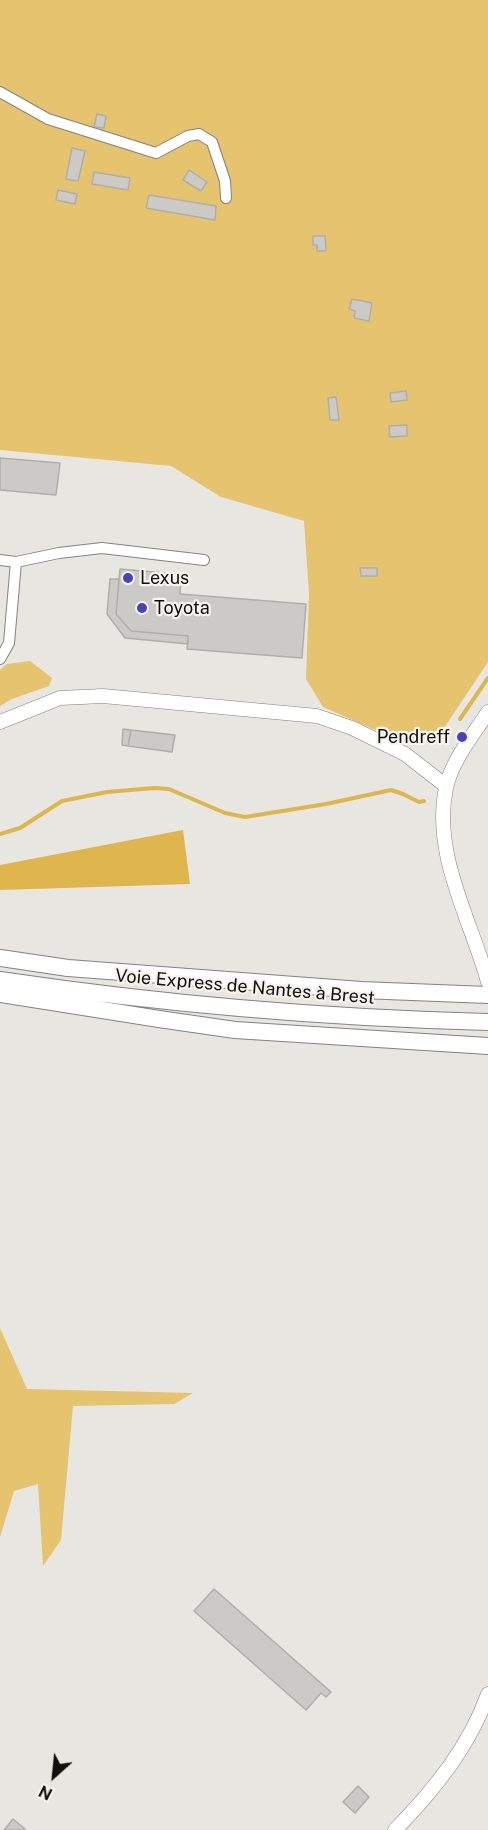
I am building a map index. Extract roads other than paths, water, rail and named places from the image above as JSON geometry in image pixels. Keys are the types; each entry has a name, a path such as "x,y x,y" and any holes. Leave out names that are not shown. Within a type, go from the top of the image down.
{"highway":[{"name":"Voie Express de Nantes à Brest","path":"0,958 68,968 361,990 488,995"},
{"name":"Voie Express de Nantes à Brest","path":"0,980 173,1003 262,1011 488,1022"},
{"path":"0,994 147,1018 235,1029 488,1046"}],"street":[{"path":"0,92 48,119 156,153 188,136 199,134 212,142 225,181 226,198"},
{"path":"0,560 16,562 59,553 102,548 204,560"},
{"path":"0,659 9,643 16,562"},
{"path":"0,722 60,698 103,696 317,716 352,728 405,754 446,786"},
{"path":"488,712 458,757 446,786 443,814 445,847 488,982"},
{"path":"395,1830 440,1780 457,1756 479,1719 488,1694"}],"waterway":[{"path":"460,719 488,678"},
{"path":"0,834 20,828 62,801 107,792 154,788 169,789 225,813 245,817 326,804 391,790 419,802 424,801"}],"place":[{"name":"Lexus","path":"128,578"},
{"name":"Toyota","path":"142,608"},
{"name":"Pendreff","path":"462,737"}]}
